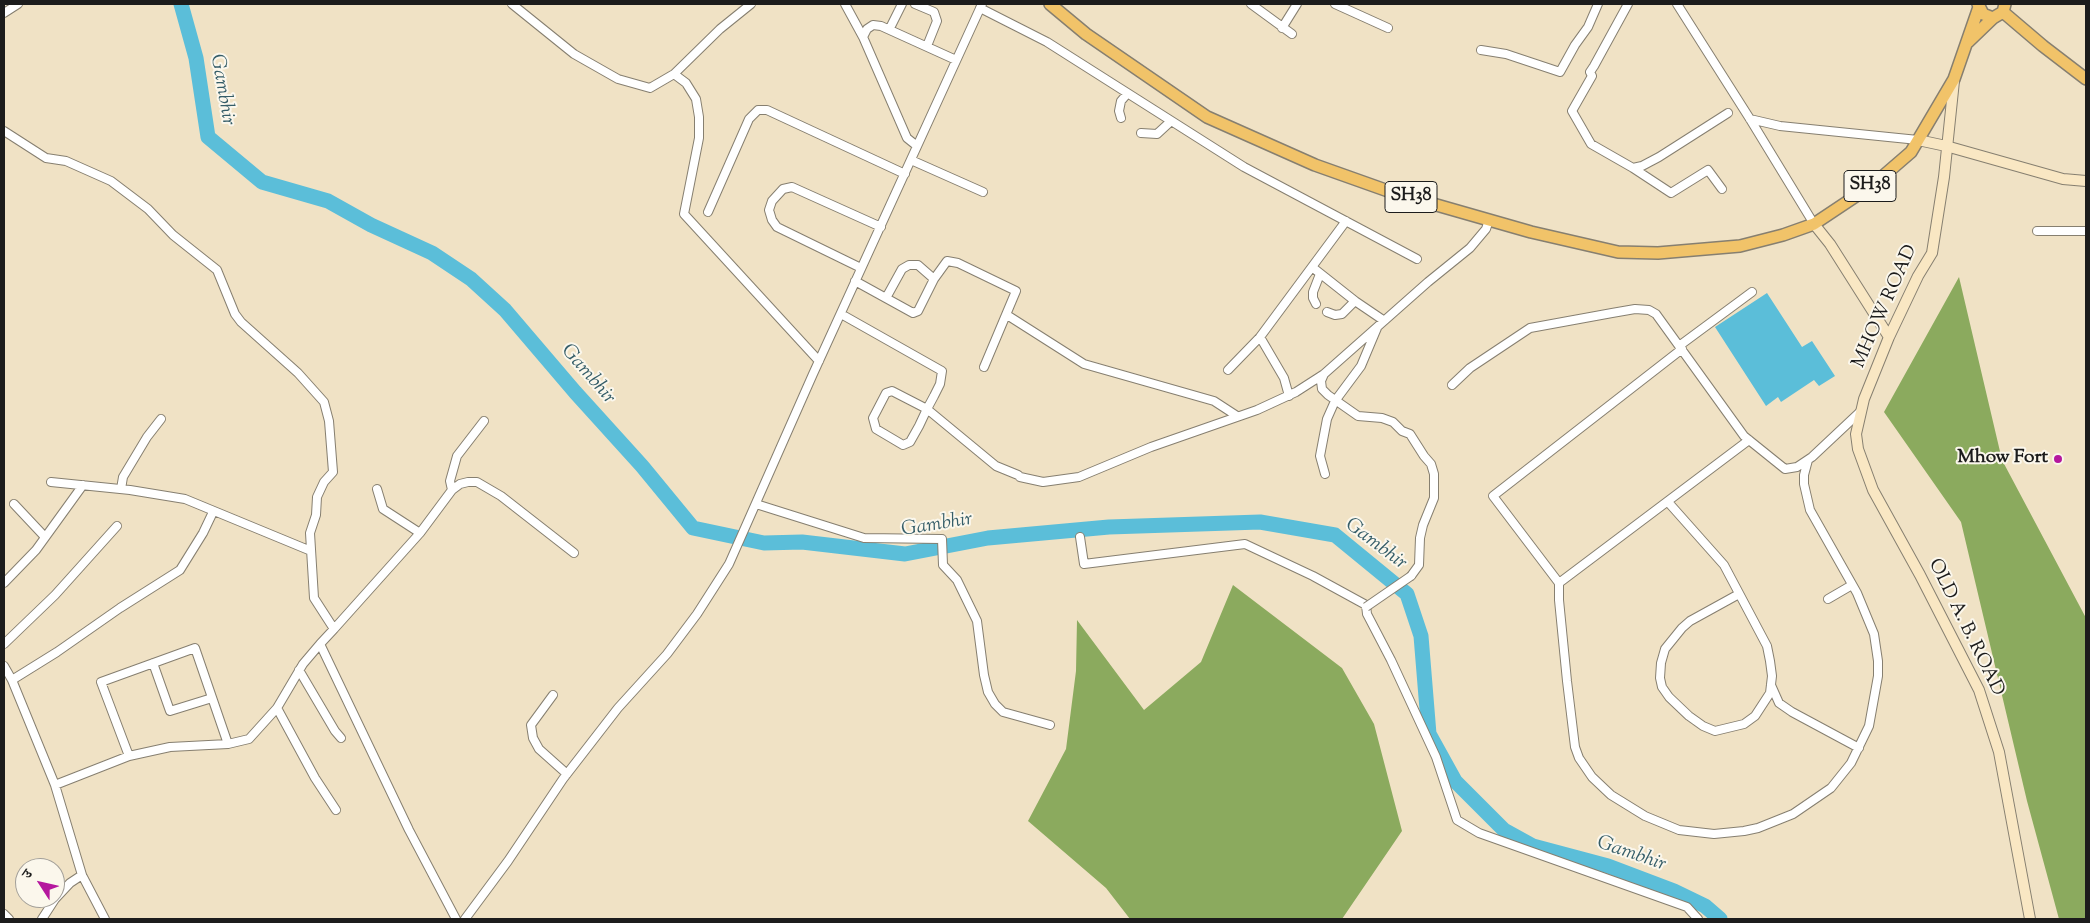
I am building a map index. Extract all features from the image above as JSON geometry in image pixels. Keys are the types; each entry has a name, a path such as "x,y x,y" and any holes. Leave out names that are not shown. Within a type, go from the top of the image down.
{"main road":[{"name":"SH38","path":"1050,4 1086,34 1207,117 1315,164 1391,192 1531,232 1618,252 1658,253 1740,246 1783,235 1814,224 1874,184 1911,152 1954,79 1967,43 1976,5"},
{"name":"SH38","path":"1976,5 1982,14 2000,11 2086,79"},
{"name":"SH38","path":"1967,43 2000,11"},
{"name":"MHOW ROAD","path":"1860,416 1864,399 1889,337 1918,276 1932,253 1944,177 1954,79"},
{"path":"1918,140 2063,179 2086,181"},
{"path":"1814,224 1830,244 1889,337"},
{"name":"OLD A. B. ROAD","path":"1860,416 1856,434 1858,449 1873,490 1920,575 1979,690 1999,752 2030,919"}],"street":[{"path":"4,13 18,4"},
{"path":"512,4 574,54 618,80 650,88 674,74 720,29 751,4"},
{"path":"845,4 863,37 907,138 917,146"},
{"path":"890,28 902,4"},
{"path":"915,4 934,12 937,21 927,46"},
{"path":"1252,4 1292,34"},
{"path":"1282,28 1297,4"},
{"path":"1335,4 1388,28"},
{"path":"1481,50 1506,54 1560,72 1575,45 1588,27 1598,4"},
{"path":"1628,4 1590,72 1592,76 1572,111 1591,144 1671,193 1708,170 1722,189"},
{"path":"1677,4 1814,224"},
{"path":"464,919 508,861 567,774 618,708 667,654 697,614 729,564 861,268 981,6 1047,42 1244,168 1417,259"},
{"path":"863,37 867,29 873,25 890,28 956,60"},
{"path":"674,74 686,83 696,99 700,117 700,138 684,214 819,361"},
{"path":"1121,118 1119,111 1121,101 1127,94"},
{"path":"708,212 749,119 758,110 767,110 905,174"},
{"path":"1633,168 1642,166 1659,157 1728,113"},
{"path":"1750,119 1800,129 1918,140"},
{"path":"1141,133 1157,134 1170,122"},
{"path":"4,131 46,158 66,161 111,181 148,209 173,235 217,270 241,322 298,373 324,402 329,421 333,472 324,482 317,498 316,515 310,533 314,598 334,629"},
{"path":"911,160 983,192"},
{"path":"861,268 777,227 772,220 769,210 772,201 783,190 792,187 881,227"},
{"path":"841,314 942,371 940,384 927,409 910,442 902,445 876,429 873,418 886,393 892,391 927,409 996,466 1019,476 1043,482 1079,477 1151,447 1257,410 1289,396 1324,374 1380,323 1470,248 1486,229 1489,220"},
{"path":"1228,370 1260,337 1346,221"},
{"path":"2037,231 2086,231"},
{"path":"856,281 913,312 918,311 934,280 947,261 958,263 1016,291 984,367"},
{"path":"886,298 902,269 908,265 918,265 934,280"},
{"path":"1312,267 1380,323"},
{"path":"1316,304 1313,292 1320,274"},
{"path":"1752,292 1493,496 1559,583 1567,681 1575,747 1579,758 1592,777 1606,790 1645,816 1679,830 1696,833 1730,833 1758,828 1793,814 1818,798 1840,777 1859,748 1873,712 1877,692 1878,661 1874,634 1865,609 1810,510 1804,484 1808,460"},
{"path":"1327,312 1335,315 1342,314 1355,301"},
{"path":"1452,385 1470,368 1521,332 1530,328 1635,309 1649,310 1656,314 1737,427 1749,440 1785,469 1797,467 1808,460 1860,416"},
{"path":"1007,315 1084,364 1214,401 1237,416"},
{"path":"1325,474 1320,456 1327,419 1335,401 1361,366 1380,323"},
{"path":"1260,337 1284,378 1289,396"},
{"path":"1324,374 1320,381 1322,389 1335,401 1358,416 1382,418 1393,422 1410,434 1431,464 1435,481 1434,498 1420,538 1419,565 1411,576 1366,607"},
{"path":"121,489 123,477 147,437 161,419"},
{"path":"452,490 450,481 457,456 484,421"},
{"path":"1559,583 1749,440"},
{"path":"51,482 121,489 185,499 212,512 311,551"},
{"path":"55,785 129,756 170,746 228,744 249,739 277,708 299,670 320,644 420,533 452,490 460,484 477,482 501,496 574,553"},
{"path":"4,583 45,537 83,486"},
{"path":"377,489 383,509 420,533"},
{"path":"1668,502 1724,565 1740,594 1767,646 1772,676 1770,693 1755,716 1744,724 1715,731 1688,716 1668,697 1662,687 1660,678 1661,663 1665,649 1672,638 1690,621 1740,594"},
{"path":"14,504 45,537"},
{"path":"756,504 864,538 942,539 943,565 958,580 977,621 988,692 995,704 1003,712 1050,725"},
{"path":"12,680 180,570 203,532 212,512"},
{"path":"4,644 55,595 117,526"},
{"path":"1080,537 1084,564 1245,544 1313,576 1366,605 1367,614 1391,660 1436,757 1457,820 1479,832 1687,907 1698,919"},
{"path":"1828,598 1852,585"},
{"path":"320,644 409,830 456,919"},
{"path":"129,756 101,682 195,648 228,744"},
{"path":"153,663 170,711 212,698"},
{"path":"4,666 12,680 55,785 82,875 105,919"},
{"path":"299,670 341,738"},
{"path":"1771,685 1780,703 1792,712 1859,748"},
{"path":"553,695 531,725 533,738 539,749 567,774"},
{"path":"277,708 336,810"},
{"path":"42,919 65,888 82,875"},
{"path":"4,914 9,919"}],"green space":[{"path":"1959,277 2002,460 2086,618 2086,919 2059,919 2027,801 1961,522 1884,412"},
{"path":"1233,585 1342,668 1374,724 1402,831 1342,919 1130,919 1106,888 1028,821 1066,749 1076,671 1077,620 1144,710 1201,662"}],"water":[{"path":"1767,293 1802,347 1812,341 1835,376 1819,386 1814,380 1781,402 1778,397 1766,406 1715,327"}],"waterway":[{"name":"Gambhir","path":"181,4 196,58 208,137 262,182 328,201 371,225 432,253 471,279 505,310 575,392 642,466 693,528 764,543 802,542 905,554 988,538 1109,527 1260,522 1335,535 1407,594 1421,636 1429,734 1455,781 1504,830 1533,846 1608,866 1674,891 1705,906 1720,919"}],"place":[{"name":"Mhow Fort","path":"2058,459"}]}
